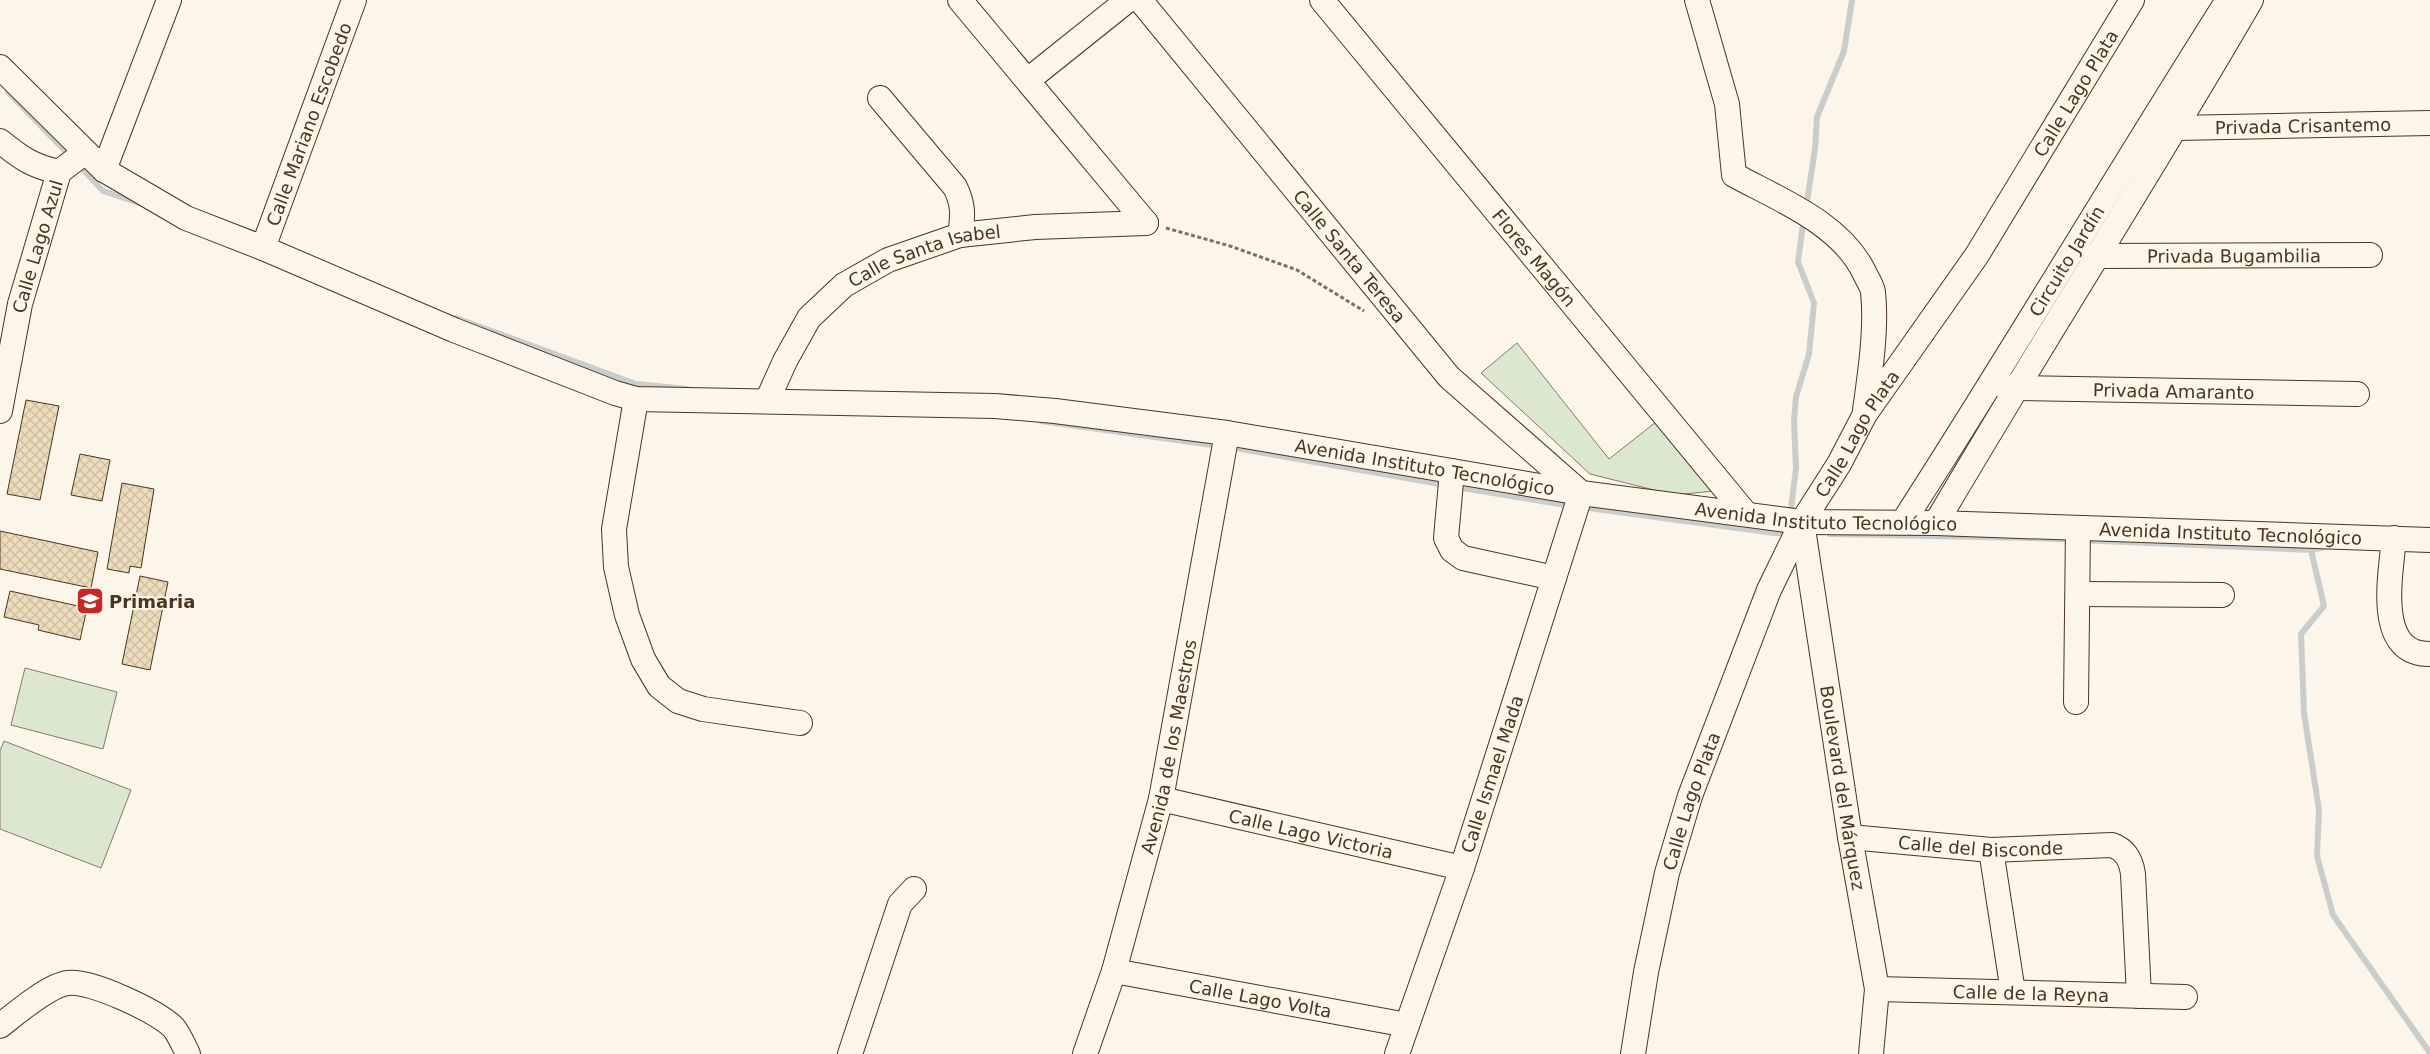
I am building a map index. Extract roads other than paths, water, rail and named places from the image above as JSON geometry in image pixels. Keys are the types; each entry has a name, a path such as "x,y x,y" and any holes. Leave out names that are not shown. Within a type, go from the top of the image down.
{"street":[{"path":"104,170 169,0"},
{"name":"Calle Mariano Escobedo","path":"263,248 354,0"},
{"path":"960,0 1028,80 1128,0"},
{"name":"Calle Santa Teresa","path":"1140,0 1449,377 1581,493"},
{"name":"Flores Magón","path":"1322,0 1746,514"},
{"path":"1697,0 1727,104 1734,175 1797,210 1840,238 1858,259 1873,290 1870,376 1865,414"},
{"name":"Calle Lago Plata","path":"1633,1054 1646,972 1666,873 1690,796 1769,590 1802,522 1839,464 1865,414 1976,255 2132,0"},
{"name":"Circuito Jardín","path":"1936,523 2004,385 2154,116 2228,0"},
{"name":"Circuito Jardín","path":"1904,522 2096,256 2177,128 2251,0"},
{"name":"Avenida Instituto Tecnológico","path":"0,67 84,153 104,170 186,218 263,248 454,330 615,393 636,399 994,406 1056,411 1227,433 1581,493 1802,522 1904,522 2430,540"},
{"name":"Calle Santa Isabel","path":"767,401 785,361 809,318 844,285 888,260 960,235 1035,227 1146,223 1028,80"},
{"path":"880,98 955,187 962,201 964,213 960,235"},
{"name":"Privada Crisantemo","path":"2177,128 2430,123"},
{"path":"0,141 24,161 37,167 59,172"},
{"name":"Calle Lago Azul","path":"0,411 20,304 59,172 84,153"},
{"name":"Privada Bugambilia","path":"2096,256 2370,255"},
{"name":"Privada Amaranto","path":"2004,385 2356,394"},
{"path":"636,399 614,529 618,577 627,615 643,659 659,686 678,701 703,709 800,723"},
{"name":"Avenida de los Maestros","path":"1085,1054 1114,971 1161,799 1227,433"},
{"path":"1452,471 1446,529 1446,538 1452,550 1463,558 1554,578"},
{"name":"Calle Ismael Mada","path":"1397,1054 1462,868 1581,493"},
{"name":"Boulevard del Márquez","path":"1802,522 1850,837 1877,989 1870,1054"},
{"path":"2076,702 2079,594 2078,528"},
{"path":"2394,538 2390,620 2396,635 2406,649 2420,654 2430,654"},
{"path":"2079,594 2222,596"},
{"name":"Calle Lago Victoria","path":"1161,799 1462,868"},
{"name":"Calle del Bisconde","path":"1850,837 1991,850 2112,845 2125,852 2131,862 2139,996"},
{"path":"1991,850 2013,992"},
{"path":"850,1054 900,904 914,889"},
{"name":"Calle Lago Volta","path":"1114,971 1407,1025"},
{"path":"0,1026 42,994 68,983 103,990 146,1008 174,1028 188,1054"},
{"name":"Calle de la Reyna","path":"1877,989 2185,997"}],"waterway":[{"path":"1806,208 1815,149 1817,117 1844,51 1852,0"},
{"path":"8,92 71,157"},
{"path":"78,164 103,191 142,204"},
{"path":"1790,517 1796,468 1794,421 1796,397 1809,354 1814,303 1798,262 1804,217"},
{"path":"456,318 636,384 687,389"},
{"path":"1041,421 1219,446"},
{"path":"1229,447 1446,485"},
{"path":"1456,487 1571,506"},
{"path":"1581,507 1774,533 1792,533"},
{"path":"1830,534 2031,538 2311,550 2329,546"},
{"path":"2311,550 2324,606 2301,634 2304,713 2319,810 2317,856 2333,915 2430,1053"}],"place":[{"name":"Primaria","path":"90,601"}]}
